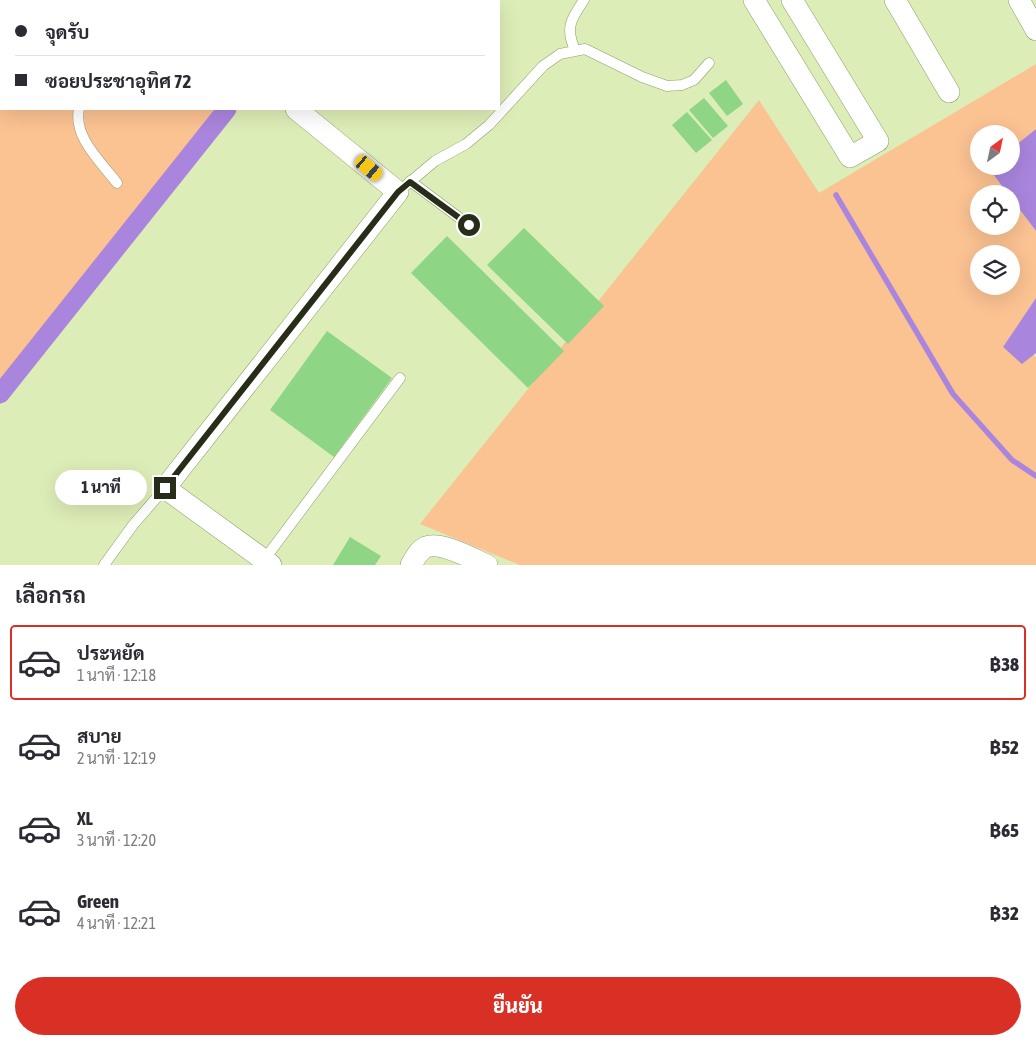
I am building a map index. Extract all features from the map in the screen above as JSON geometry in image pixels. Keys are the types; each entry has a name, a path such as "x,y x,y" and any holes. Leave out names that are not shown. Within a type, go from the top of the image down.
{"street":[{"path":"754,0 850,157 878,141 792,0"},
{"path":"895,0 949,92"},
{"path":"1019,0 1036,30"},
{"path":"268,562 165,488 404,187 297,110"},
{"path":"410,565 417,554 425,547 436,545 487,565"}],"lane":[{"path":"575,50 570,37 570,26 584,0"},
{"path":"469,225 404,187 434,161 466,144 489,125 543,66 560,54 585,49 642,77 667,86 694,80 709,64"},
{"path":"79,110 78,124 80,134 117,183"},
{"path":"268,562 400,378"},
{"path":"104,565 133,525 165,488"}],"shaded area":[{"path":"1036,64 1036,129 1020,142 1020,125 970,125 970,175 994,175 1001,185 970,185 970,235 1020,235 1020,210 1036,231 1036,298 1003,347 1022,363 1033,355 1036,357 1036,565 520,565 420,524 759,100 819,193"},
{"path":"0,110 215,110 0,389"},
{"path":"1036,129 1036,231 1020,210 1020,185 1001,185 994,175 1020,175 1020,142"},
{"path":"1036,298 1036,353 1022,364 1003,347"}],"building":[{"path":"726,80 743,104 727,116 709,93"},
{"path":"704,98 728,126 713,138 689,110"},
{"path":"687,112 712,140 696,153 672,125"},
{"path":"524,228 604,306 568,344 487,265"},
{"path":"447,236 564,351 528,388 411,273"},
{"path":"327,331 392,378 334,457 270,410"},
{"path":"350,537 381,556 375,565 333,565"}],"waterway":[{"path":"0,394 226,110"},
{"path":"836,195 953,394 1012,460 1036,476"}],"route":[{"path":"165,488 398,192 410,182 469,225"}]}
